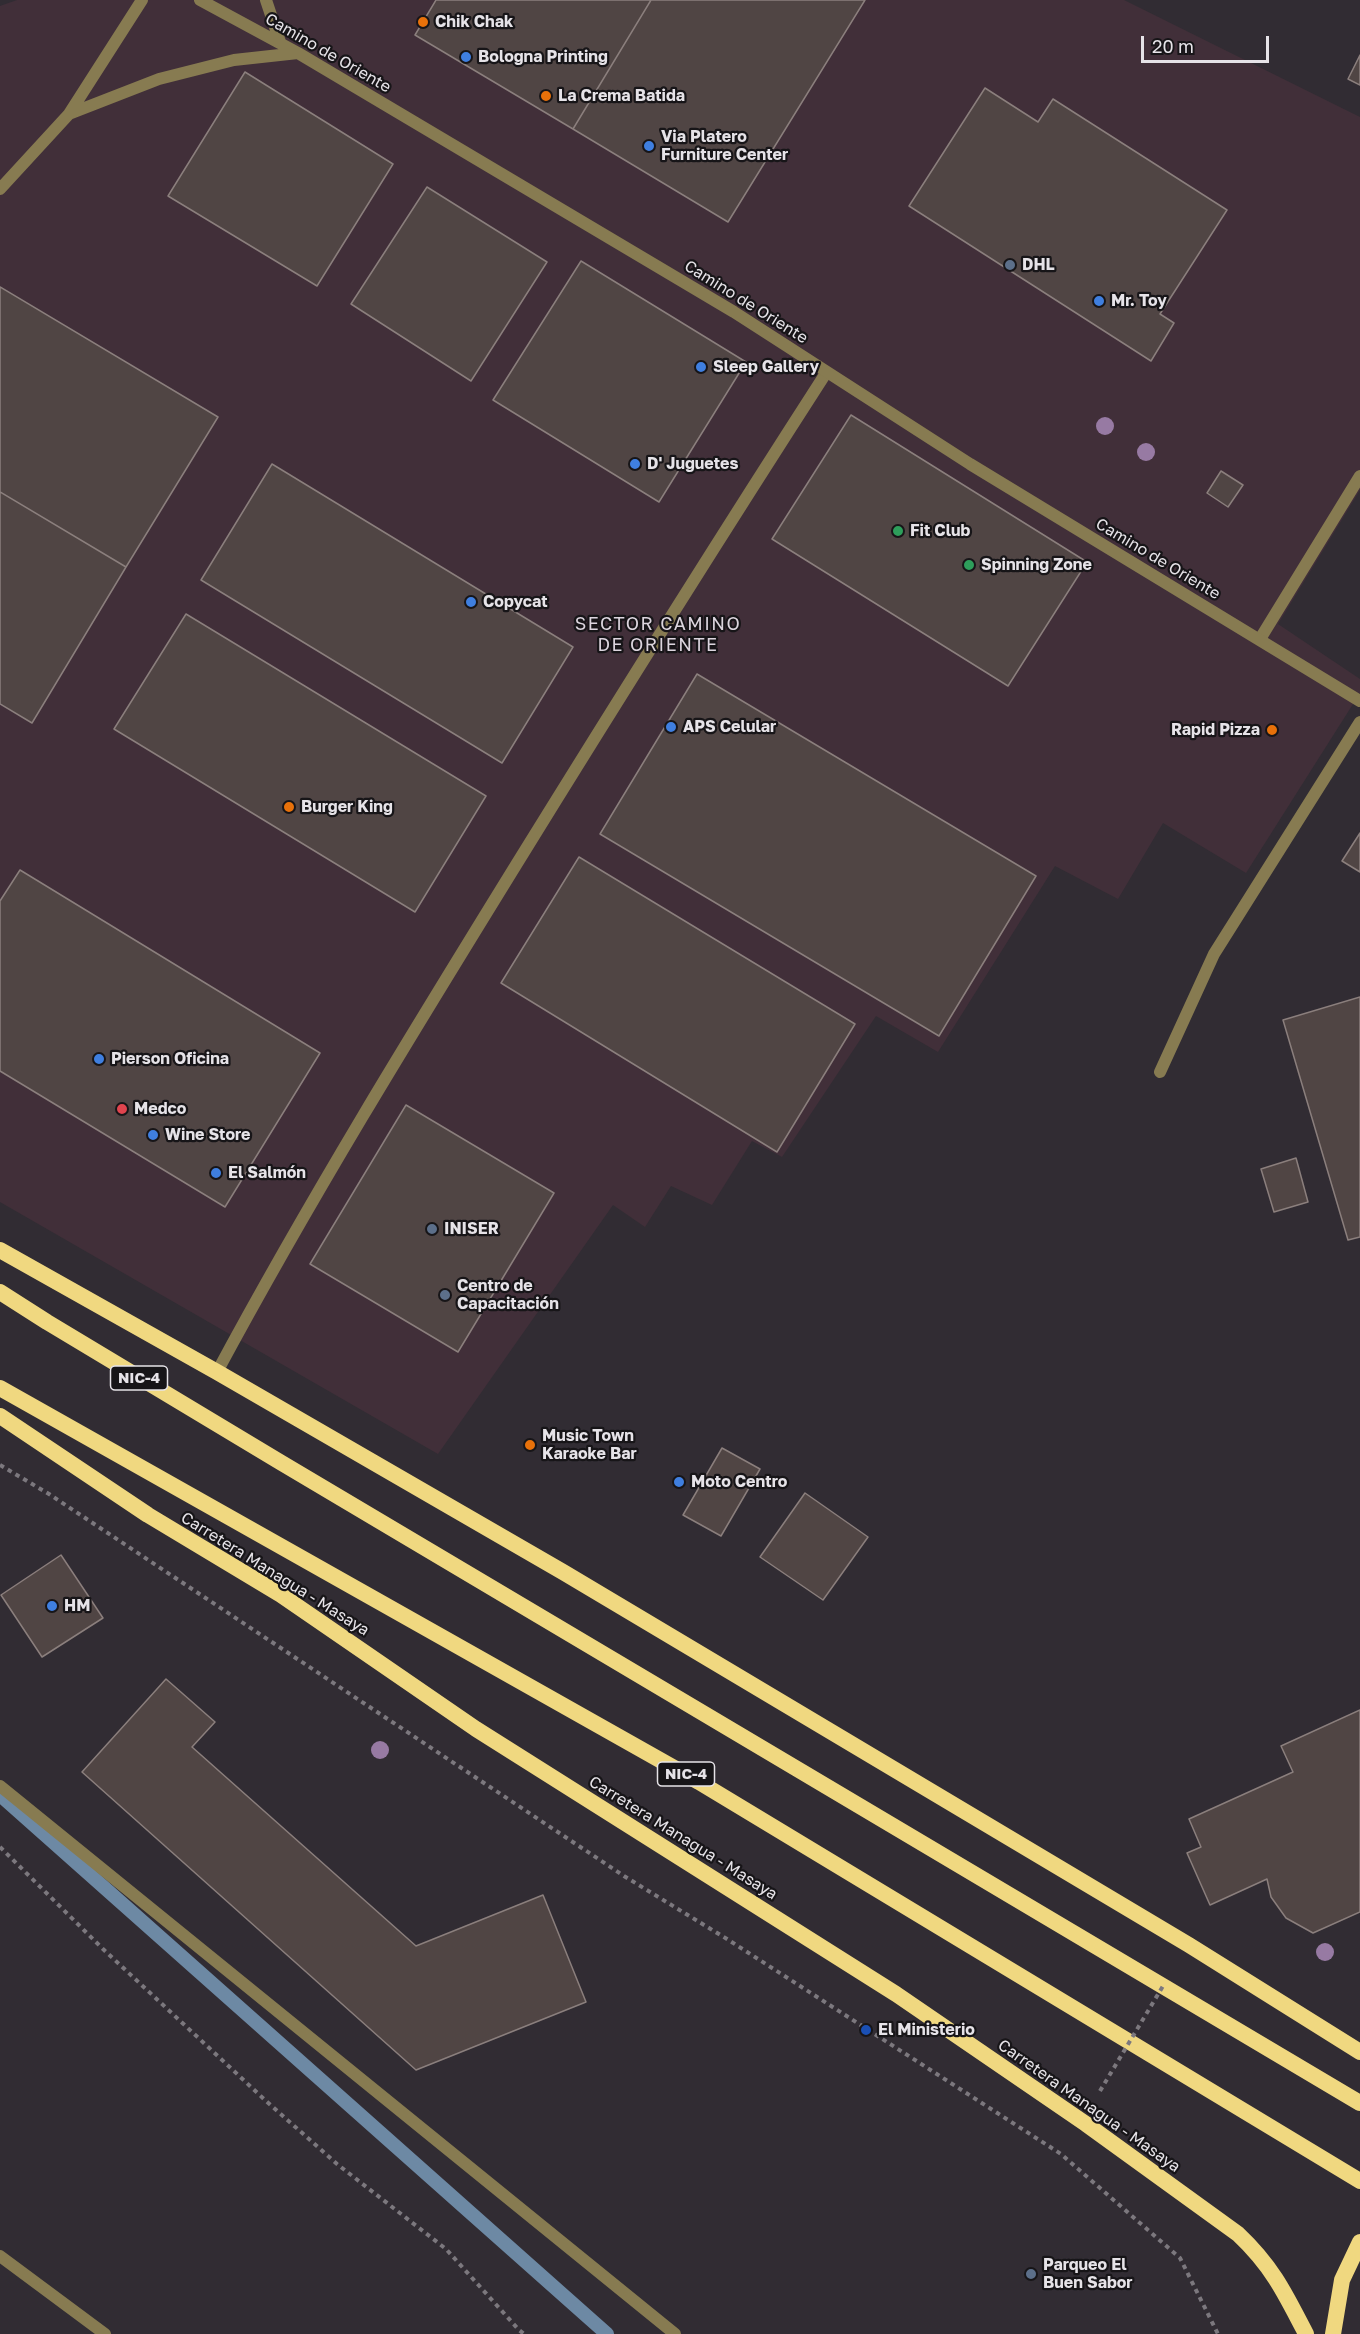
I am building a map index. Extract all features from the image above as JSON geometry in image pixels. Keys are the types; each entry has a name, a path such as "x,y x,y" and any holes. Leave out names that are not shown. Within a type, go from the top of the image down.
{"highway":[{"path":"0,1250 217,1371 843,1738 1189,1945 1360,2052"},
{"name":"NIC-4","path":"0,1292 280,1462 1360,2103"},
{"name":"Carretera Managua - Masaya","path":"0,1388 699,1782 1360,2181"},
{"name":"Carretera Managua - Masaya","path":"0,1416 148,1515 281,1595 476,1729 896,1994 1086,2124 1238,2234 1257,2252 1284,2289 1306,2334"},
{"path":"1333,2334 1339,2292 1349,2261 1360,2242"}],"street":[{"path":"0,189 69,114 142,0"},
{"name":"Camino de Oriente","path":"200,0 280,42 735,312 970,464 1360,700"},
{"path":"266,0 280,42"},
{"path":"69,114 170,77 234,60 298,53"},
{"path":"217,1371 251,1308 418,1023 698,572 826,372"},
{"path":"1260,639 1360,476"},
{"path":"1160,1072 1214,954 1360,722"},
{"path":"0,1786 675,2334"},
{"path":"0,2256 105,2334"}],"path":[{"path":"0,1465 49,1494 624,1876 727,1939 1061,2154 1180,2258 1218,2334"},
{"path":"0,1847 103,1949 273,2107 337,2164 446,2249 517,2332 524,2334"},
{"path":"1100,2091 1164,1986"}],"shaded area":[{"path":"17,0 1124,0 1360,117 1360,490 1278,624 1360,679 1360,693 1246,873 1163,823 1118,899 1055,866 938,1052 876,1016 782,1157 752,1141 712,1205 671,1186 645,1227 613,1205 438,1454 0,1202 0,6"}],"building":[{"path":"436,0 651,0 573,129 415,35"},
{"path":"651,0 865,0 728,222 573,129"},
{"path":"1360,55 1360,85 1348,79"},
{"path":"245,72 393,164 317,286 168,196"},
{"path":"985,88 1038,122 1053,99 1227,210 1160,314 1174,323 1151,361 909,206"},
{"path":"427,187 547,262 471,381 351,304"},
{"path":"581,261 746,362 659,502 493,400"},
{"path":"0,287 218,417 126,567 0,492"},
{"path":"851,415 1087,562 1008,686 772,539"},
{"path":"272,464 573,647 502,763 201,580"},
{"path":"1221,471 1243,485 1228,507 1207,493"},
{"path":"0,492 126,567 32,723 0,704"},
{"path":"186,614 486,796 415,912 114,729"},
{"path":"697,674 1036,876 939,1036 600,834"},
{"path":"1360,833 1360,872 1342,861"},
{"path":"579,857 855,1024 777,1152 501,983"},
{"path":"20,870 320,1053 225,1207 0,1071 0,901"},
{"path":"1360,997 1360,1237 1348,1240 1283,1020"},
{"name":"INISER","path":"406,1105 554,1193 458,1352 310,1264"},
{"path":"1296,1158 1308,1202 1274,1212 1261,1169"},
{"path":"722,1448 760,1469 721,1536 683,1515"},
{"path":"805,1493 868,1537 823,1600 760,1557"},
{"name":"HM","path":"61,1555 103,1618 42,1657 1,1595"},
{"path":"166,1679 215,1722 192,1747 416,1946 543,1895 586,2002 416,2070 82,1772"},
{"path":"1360,1710 1360,1912 1313,1933 1286,1918 1271,1897 1267,1879 1210,1905 1187,1853 1201,1847 1189,1819 1293,1772 1281,1746"}],"waterway":[{"path":"0,1795 607,2334"}],"place":[{"name":"Chik Chak","path":"423,22"},
{"name":"Bologna Printing","path":"466,57"},
{"name":"La Crema Batida","path":"546,96"},
{"name":"Via Platero Furniture Center","path":"649,146"},
{"name":"DHL","path":"1010,265"},
{"name":"Mr. Toy","path":"1099,301"},
{"name":"Sleep Gallery","path":"701,367"},
{"name":"D' Juguetes","path":"635,464"},
{"name":"Fit Club","path":"898,531"},
{"name":"Spinning Zone","path":"969,565"},
{"name":"Copycat","path":"471,602"},
{"name":"APS Celular","path":"671,727"},
{"name":"Rapid Pizza","path":"1272,730"},
{"name":"Burger King","path":"289,807"},
{"name":"Pierson Oficina","path":"99,1059"},
{"name":"Medco","path":"122,1109"},
{"name":"Wine Store","path":"153,1135"},
{"name":"El Salmón","path":"216,1173"},
{"name":"INISER","path":"432,1229"},
{"name":"Centro de Capacitación","path":"445,1295"},
{"name":"Music Town Karaoke Bar","path":"530,1445"},
{"name":"Moto Centro","path":"679,1482"},
{"name":"HM","path":"52,1606"},
{"name":"El Ministerio","path":"866,2030"},
{"name":"Parqueo El Buen Sabor","path":"1031,2274"}],"district":[{"name":"SECTOR CAMINO DE ORIENTE","path":"658,634"}]}
